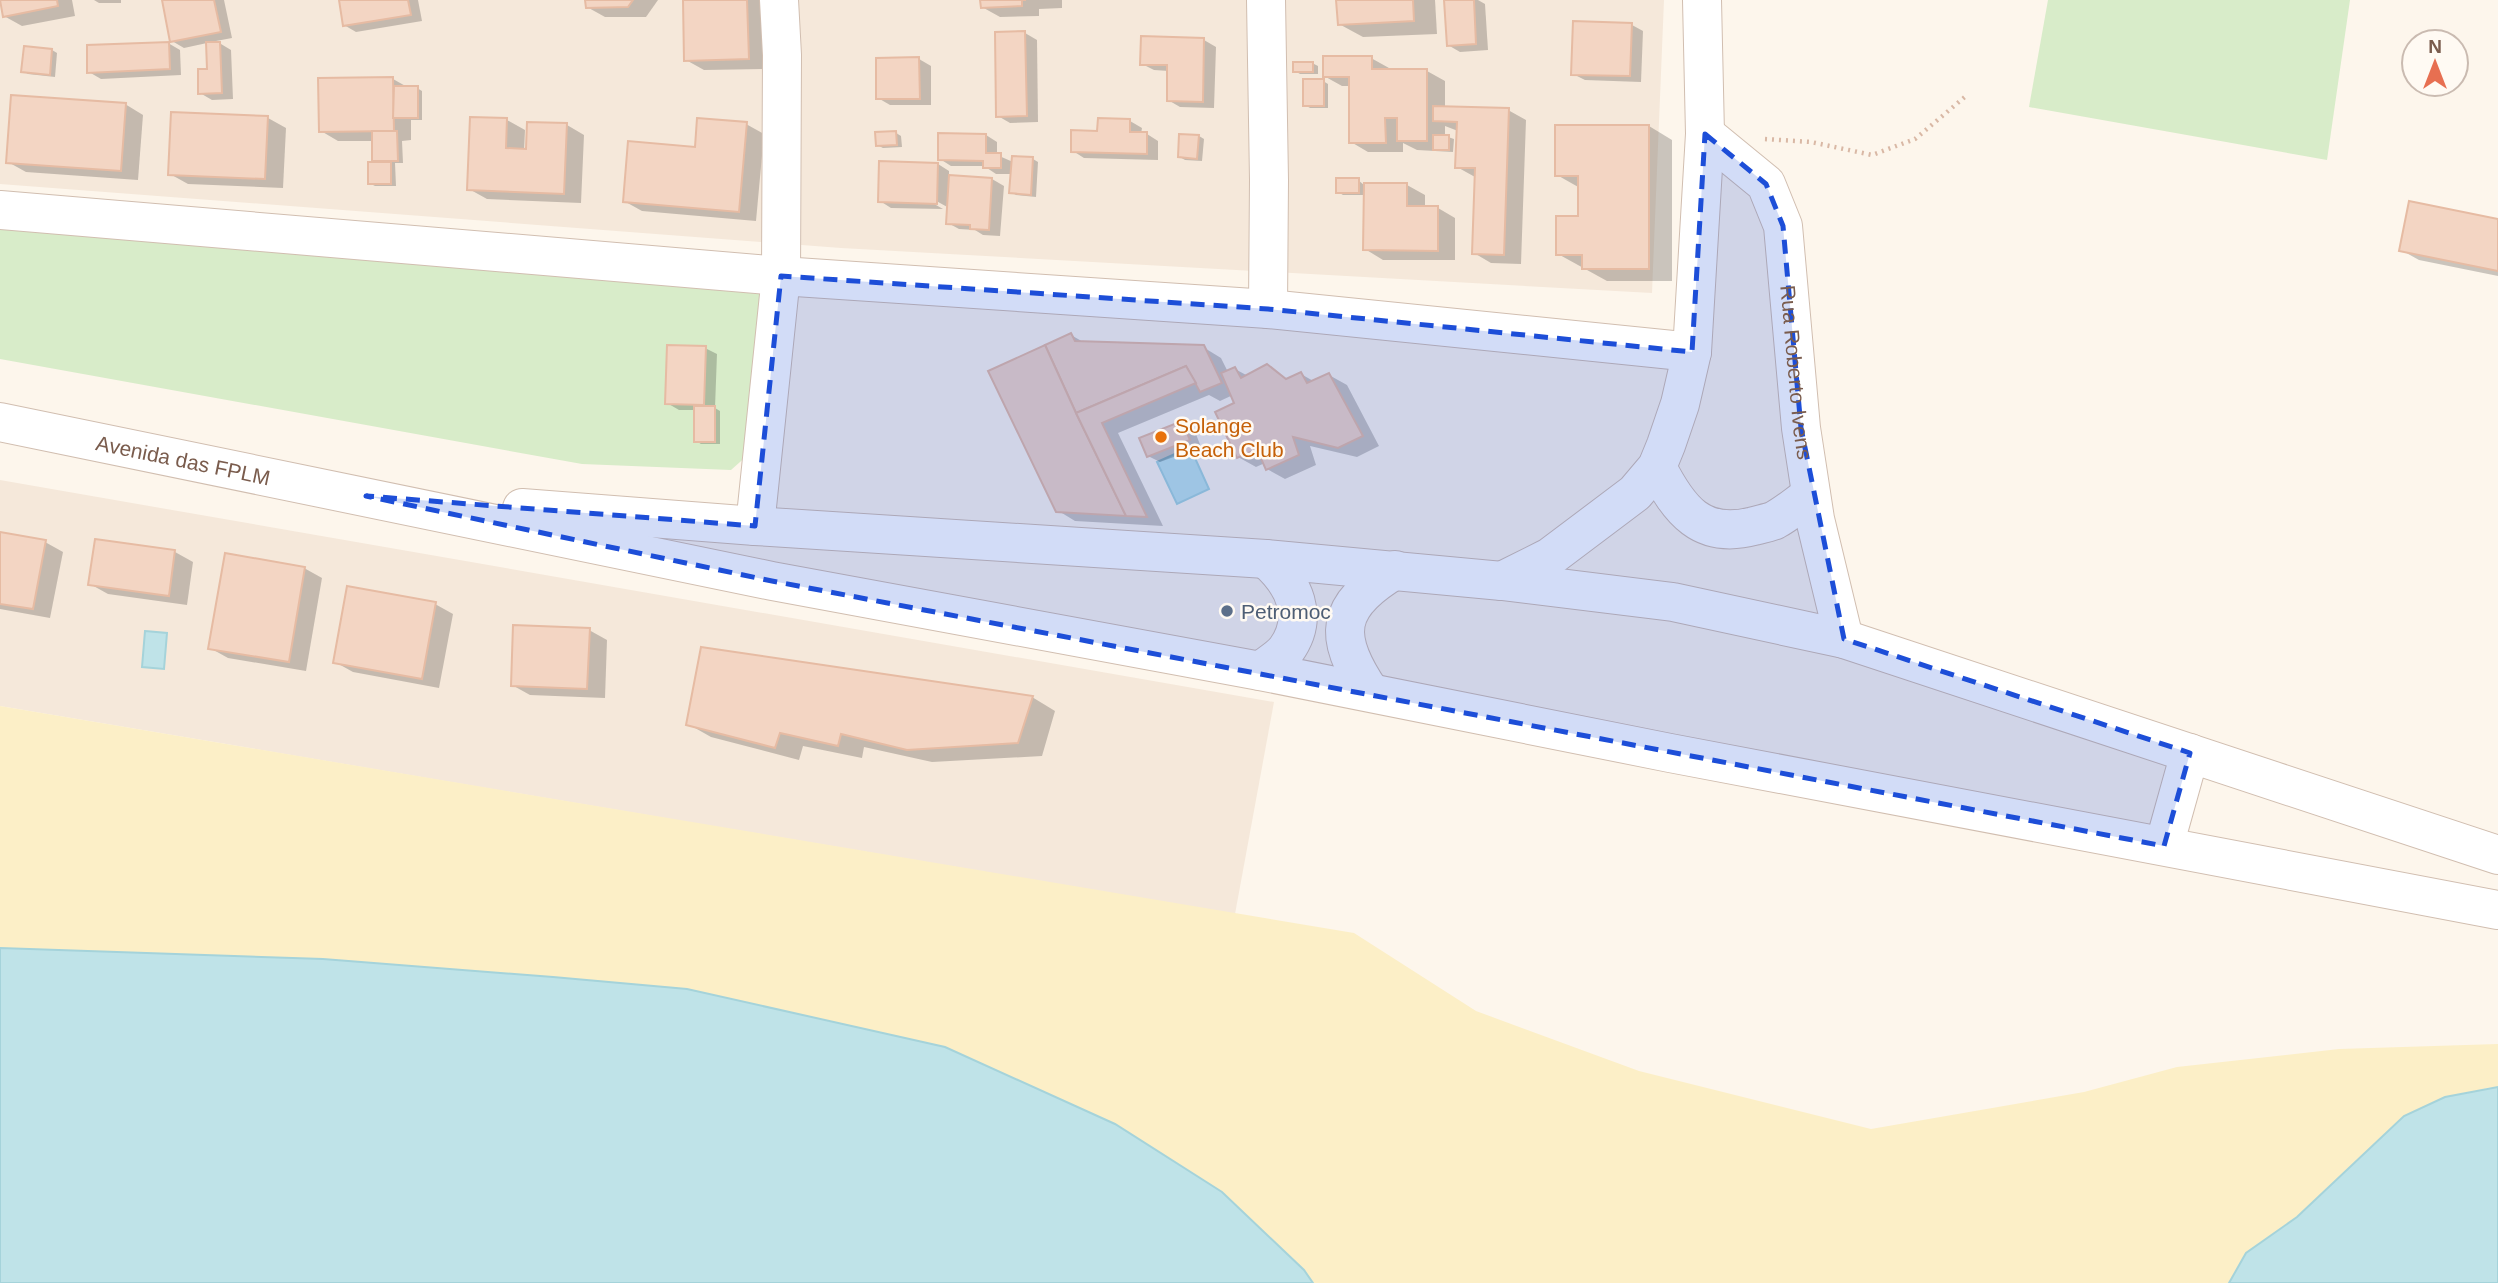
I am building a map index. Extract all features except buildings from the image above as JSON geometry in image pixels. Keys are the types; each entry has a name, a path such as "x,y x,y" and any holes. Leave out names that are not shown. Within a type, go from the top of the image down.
{"street":[{"path":"755,526 781,276 782,55 779,0"},
{"path":"1266,0 1268,309"},
{"path":"1502,581 1550,556 1635,493 1657,467 1679,404 1692,352 1705,134 1702,0"},
{"name":"Rua Roberto Ivens","path":"1705,134 1766,184 1783,226 1801,428 1811,495 1844,639"},
{"path":"0,210 781,276 1268,309 1692,352"},
{"name":"Avenida das FPLM","path":"0,422 366,496"},
{"path":"1657,467 1672,496 1694,520 1714,529 1740,529 1774,520 1811,495"},
{"path":"366,496 755,526 1266,559 1502,581 1673,602 1844,639 2498,855"},
{"path":"366,496 772,581 1260,670 1670,754 2498,910"},
{"path":"1260,670 1285,652 1298,623 1298,606 1291,587 1279,570 1266,559"},
{"path":"1370,692 1354,668 1345,645 1345,621 1354,603 1372,584 1395,570"},
{"path":"2164,846 2190,754"}],"path":[{"path":"1758,138 1811,142 1872,155 1915,139 1966,96"}],"highlighted area":[{"path":"1705,134 1766,184 1783,226 1801,428 1844,639 2190,753 2164,846 772,581 366,496 755,526 781,276 1268,309 1692,352"}],"shaded area":[{"path":"0,0 1664,0 1652,293 841,248 0,184"},
{"path":"0,480 1274,702 1235,914 0,706"}],"green space":[{"path":"2048,0 2350,0 2327,160 2029,107"},
{"path":"0,222 760,281 774,307 758,446 731,470 582,464 0,359"}],"sand":[{"path":"0,706 1354,933 1476,1011 1639,1071 1871,1129 2084,1092 2177,1067 2339,1049 2498,1044 2498,1087 2487,1088 2404,1116 2297,1217 2246,1253 2229,1283 1313,1283 1304,1270 1115,1124 945,1047 687,989 323,959 0,948"}],"water":[{"path":"1190,447 1209,489 1177,504 1157,462"},
{"path":"145,631 167,633 164,669 142,667"},
{"path":"0,948 323,959 687,989 945,1047 1115,1124 1222,1192 1304,1270 1313,1283 0,1283"},
{"path":"2498,1087 2498,1283 2229,1283 2246,1253 2297,1217 2404,1116 2445,1097"}],"place":[{"name":"Solange Beach Club","path":"1161,437"},
{"name":"Petromoc","path":"1227,611"}]}
